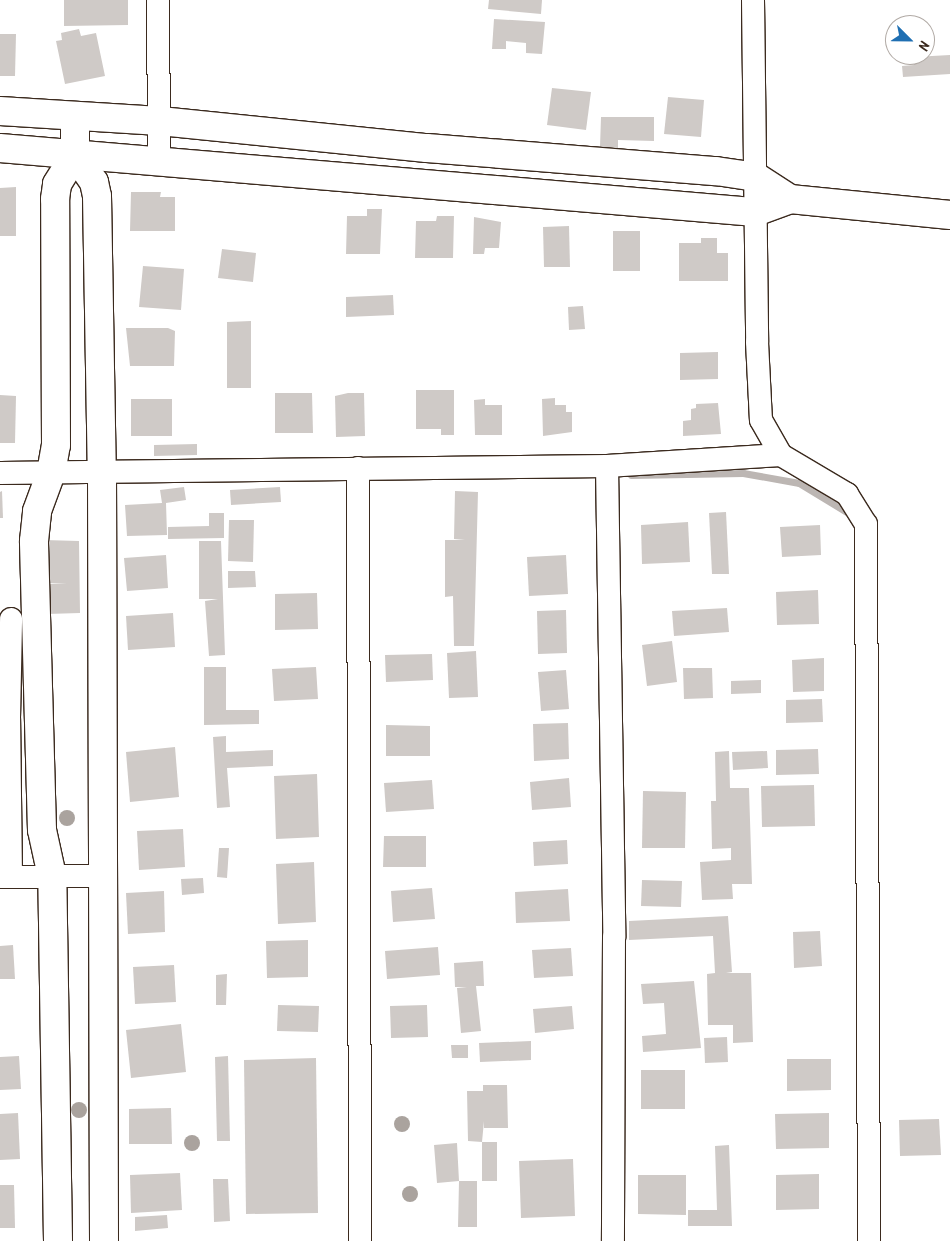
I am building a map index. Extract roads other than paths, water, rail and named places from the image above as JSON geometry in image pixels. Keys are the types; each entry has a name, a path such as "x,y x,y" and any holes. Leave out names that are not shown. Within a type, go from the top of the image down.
{"street":[{"path":"158,0 159,161"},
{"path":"753,0 755,212 761,420 781,455 847,494 866,524 869,1241"},
{"path":"0,111 160,121 248,131 756,177 790,199"},
{"path":"58,1241 52,876 42,830 34,541 37,511 51,473 56,445 55,199 58,184 75,155 75,116"},
{"path":"244,169 248,131"},
{"path":"0,148 755,212 790,199 950,215"},
{"path":"75,155 94,182 97,196 102,473 104,1241"},
{"path":"558,195 561,159"},
{"path":"0,472 102,473 607,466 781,455"},
{"path":"607,466 614,937 613,1241"},
{"path":"358,468 360,1241"},
{"path":"12,619 4,718 5,877 103,876"}],"waterway":[{"path":"631,475 743,473 799,483 850,514"}]}
